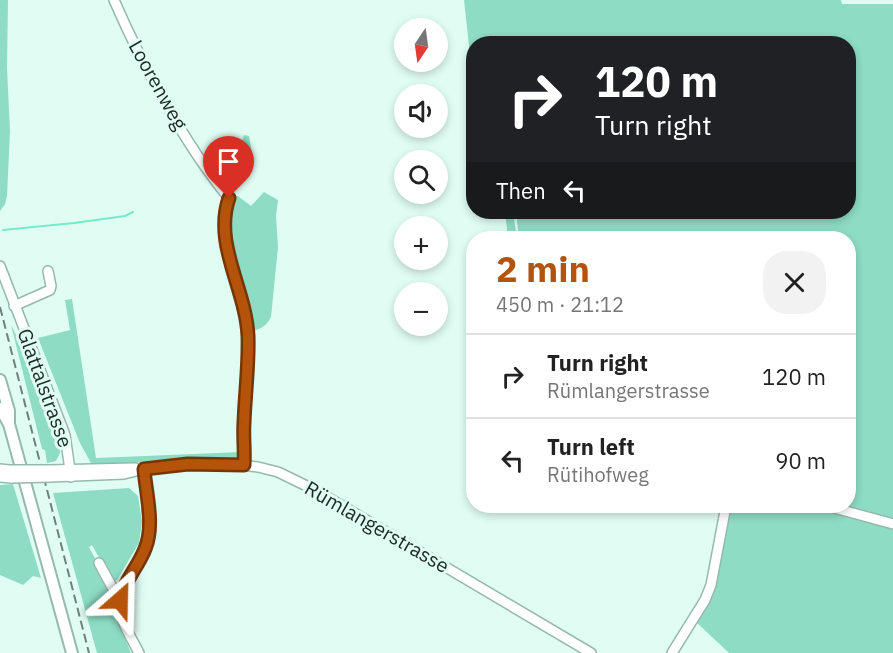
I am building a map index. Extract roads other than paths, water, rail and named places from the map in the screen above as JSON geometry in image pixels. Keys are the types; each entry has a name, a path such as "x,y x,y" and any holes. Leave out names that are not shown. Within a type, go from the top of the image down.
{"main road":[{"path":"0,380 9,411 9,424"},
{"path":"0,408 9,424 72,653"}],"street":[{"name":"Loorenweg","path":"114,0 147,68 180,125 216,183 229,198 224,210 224,233 245,308 248,336 243,424 244,465"},
{"name":"Glattalstrasse","path":"0,266 65,435 71,473"},
{"path":"14,306 50,290 48,271"},
{"name":"Rümlangerstrasse","path":"0,477 7,472 124,474 144,469 188,464 244,465 278,472 307,485 591,653"},
{"path":"139,653 120,610 122,593 145,550 150,530 144,469"},
{"path":"672,653 705,600 711,585 725,513"},
{"path":"853,513 893,524"},
{"path":"99,563 112,587 122,593"}],"waterway":[{"path":"3,230 125,216 133,212"}],"railway":[{"path":"0,307 89,653"}]}
